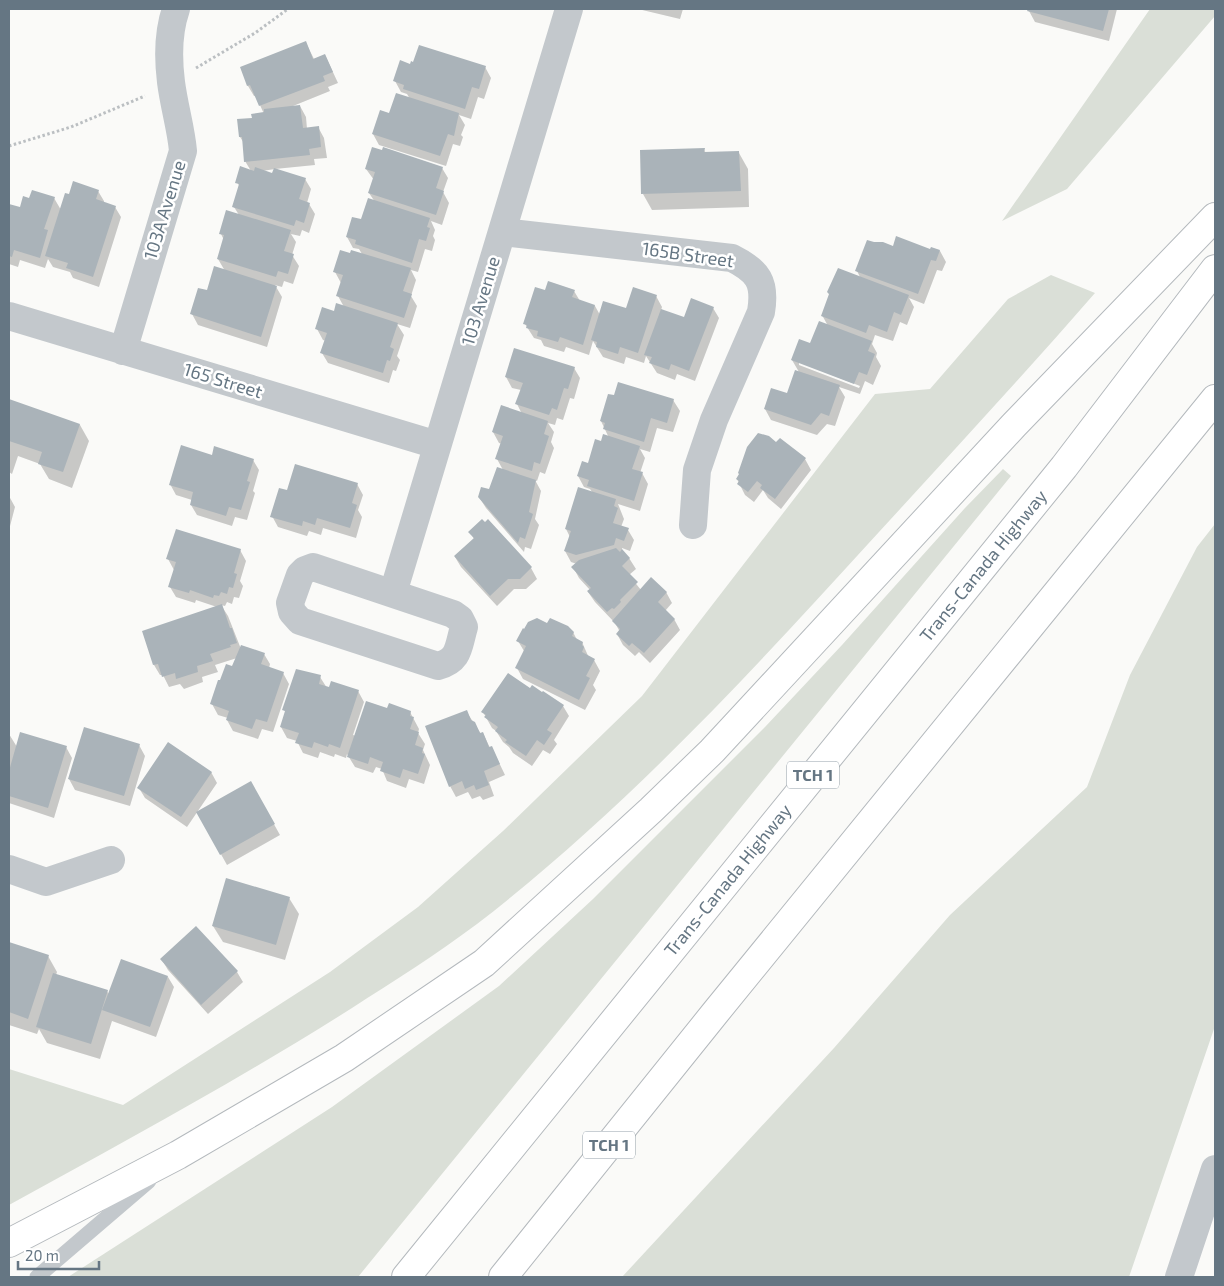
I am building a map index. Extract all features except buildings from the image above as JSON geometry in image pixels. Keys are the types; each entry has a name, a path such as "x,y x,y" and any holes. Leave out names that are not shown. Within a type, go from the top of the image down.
{"highway":[{"path":"9,1243 178,1155 344,1058 484,963 644,816 712,750 1014,425 1215,217"},
{"name":"Trans-Canada Highway","path":"406,1277 1064,467 1215,269"},
{"name":"TCH 1","path":"503,1277 715,1013 1215,399"}],"street":[{"name":"103A Avenue","path":"123,351 183,151 182,134 171,82 170,66 170,36 176,9"},
{"name":"103 Avenue","path":"393,593 569,9"},
{"name":"165B Street","path":"502,232 732,258 749,267 759,281 764,296 761,312 714,420 697,470 692,525"},
{"name":"165 Street","path":"9,316 438,445"},
{"path":"313,567 393,593 453,614 460,620 464,627 455,658 448,663 438,666 300,621 292,612 290,603 300,575 313,567"},
{"path":"9,869 46,882 111,860"},
{"path":"1179,1277 1215,1169"}],"lane":[{"path":"37,1277 178,1155"}],"path":[{"path":"192,70 255,32 288,9"},
{"path":"9,146 71,127 132,103 149,94"}],"shaded area":[{"path":"1150,9 1215,9 1215,16 1067,189 1002,221"},
{"path":"1051,275 1095,293 729,694 681,743 582,837 477,924 384,988 225,1085 9,1205 9,1069 123,1105 330,972 418,907 503,831 642,696 875,394 930,389 1008,299"},
{"path":"1003,469 1011,476 358,1277 68,1277 332,1107 499,986 593,899 765,727"},
{"path":"1215,524 1215,1026 1129,1277 622,1277 834,1048 950,915 1087,787 1130,675 1197,547"}]}
